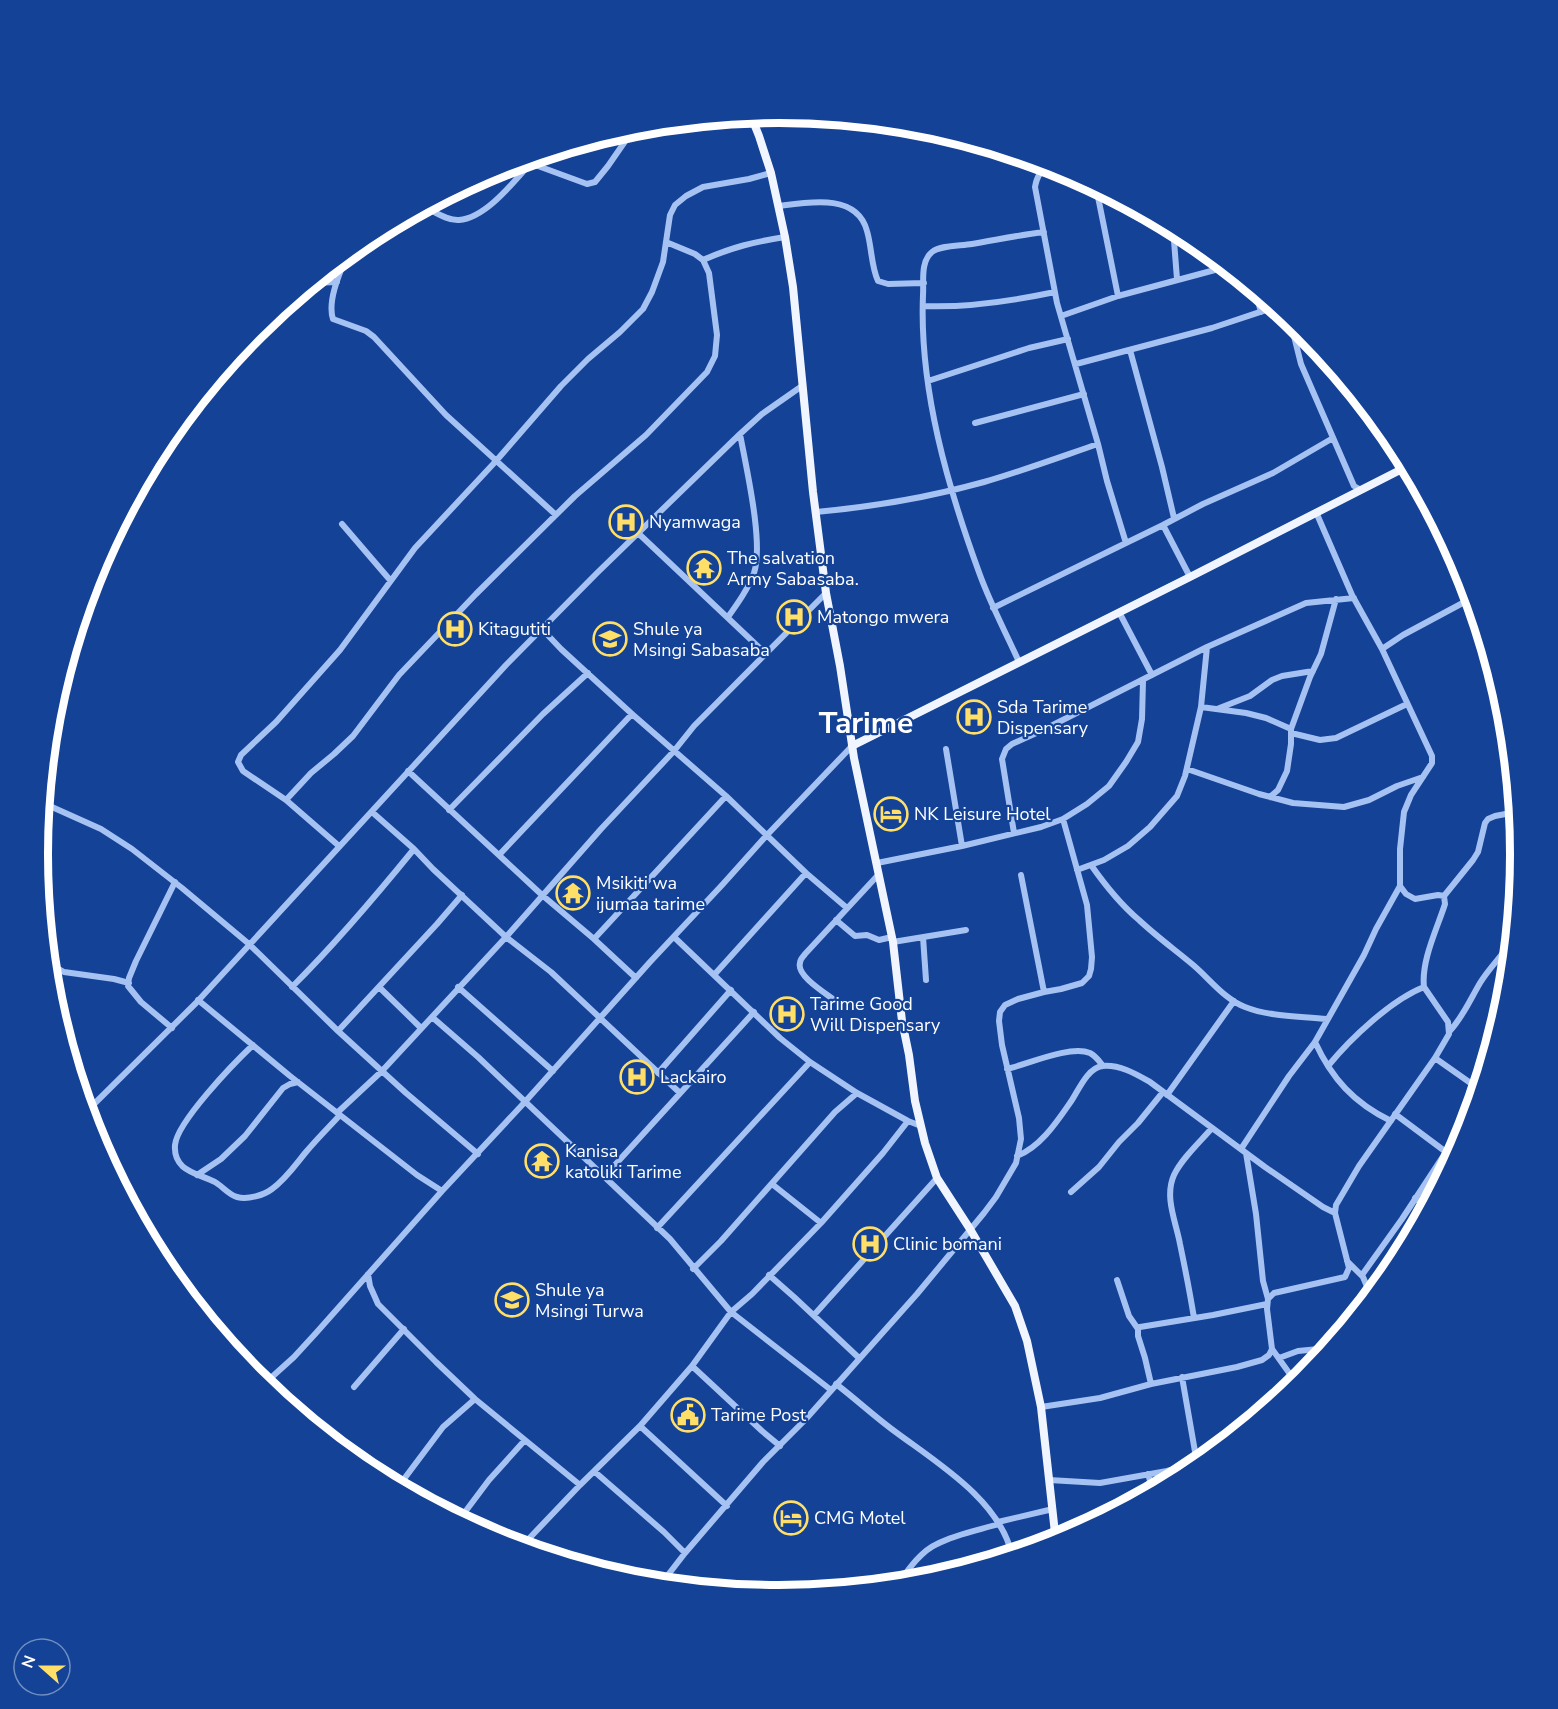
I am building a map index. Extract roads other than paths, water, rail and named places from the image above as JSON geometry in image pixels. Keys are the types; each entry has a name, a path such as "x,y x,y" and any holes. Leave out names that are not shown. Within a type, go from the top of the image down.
{"main road":[{"path":"754,124 771,173 785,237 793,287 826,593 852,746 892,940 915,1101 937,1179 970,1229 1015,1306 1027,1341 1041,1407 1055,1531"},
{"path":"852,746 1400,470"}],"street":[{"path":"533,166 587,184 595,182 625,140"},
{"path":"433,211 458,220 471,217 489,206 525,169"},
{"path":"1040,172 1036,178 1035,187 1055,292 1126,543"},
{"path":"339,846 286,800 243,771 238,762 241,754 276,722 321,672 355,631 390,580 416,548 561,386 588,358 620,332 643,309 663,262 670,215 675,205 703,187 771,173"},
{"path":"1098,197 1118,296"},
{"path":"779,206 807,203 842,204 861,216 867,229 874,274 878,281 888,284 924,283"},
{"path":"1019,662 993,608 980,574 941,450 925,362 924,266 934,251 943,248 1044,232"},
{"path":"703,260 732,247 785,237"},
{"path":"1174,240 1177,279"},
{"path":"286,800 311,773 353,736 399,675 476,594 596,476 646,435 707,372 715,356 717,335 709,273 703,260 695,254 666,242"},
{"path":"1061,316 1118,296 1216,269"},
{"path":"341,270 330,310 333,319 366,331 374,337 446,415 556,515"},
{"path":"325,282 337,282"},
{"path":"923,306 966,306 1011,301 1055,292"},
{"path":"1258,303 1261,312"},
{"path":"1076,364 1212,328 1266,310"},
{"path":"1294,336 1301,364 1333,438 1354,486 1361,490"},
{"path":"928,381 1029,348 1068,339"},
{"path":"1130,350 1174,518"},
{"path":"93,1104 172,1028 542,628 740,434 762,414 802,386"},
{"path":"975,423 1084,394"},
{"path":"728,617 746,589 756,562 753,508 740,434"},
{"path":"993,608 1174,518 1273,473 1333,438"},
{"path":"816,512 868,506 986,482 1098,444"},
{"path":"1041,1407 1100,1398 1150,1384 1251,1364 1269,1356 1272,1349 1256,1214 1244,1151 1289,1076 1315,1042 1400,885 1400,849 1404,812 1411,795 1432,763 1432,756 1382,649 1329,546 1316,512"},
{"path":"342,524 390,580"},
{"path":"1163,525 1190,577"},
{"path":"638,533 765,653"},
{"path":"253,1045 184,1121 175,1145 176,1158 182,1166 216,1183 236,1197 256,1196 272,1189 289,1173 339,1113 382,1071 506,937 694,726 826,593"},
{"path":"1014,833 1002,759 1005,749 1012,744 1143,681 1207,647 1306,603 1354,598"},
{"path":"1270,797 1278,790 1287,771 1291,731 1313,671 1322,654 1336,599"},
{"path":"1382,649 1464,602"},
{"path":"1119,612 1152,675"},
{"path":"542,628 561,649 847,908"},
{"path":"1077,870 1104,860 1128,846 1150,827 1176,796 1187,769 1201,707 1207,647"},
{"path":"1217,709 1250,696 1272,680 1282,676 1313,671"},
{"path":"449,810 543,714 588,673"},
{"path":"877,863 1014,833 1063,819 1088,804 1109,786 1138,742 1142,719 1143,681"},
{"path":"1201,707 1266,718 1291,731 1320,740 1336,738 1407,704"},
{"path":"499,855 632,714"},
{"path":"270,1378 294,1357 766,835 852,746"},
{"path":"946,749 962,846"},
{"path":"1187,769 1293,803 1344,807 1369,800 1397,786 1423,777"},
{"path":"408,771 636,978"},
{"path":"594,939 726,796"},
{"path":"50,807 101,829 175,882 249,944 338,1031 478,1154"},
{"path":"372,812 506,937 551,972 680,1093"},
{"path":"1449,1032 1448,1022 1424,987 1426,962 1445,904 1444,896 1478,852 1488,819 1508,813"},
{"path":"667,1576 763,1462 917,1293 996,1197 1016,1163 1021,1139 1019,1118 1007,1069 999,1021 1000,1012 1005,1005 1018,999 1082,983 1089,976 1091,969 1087,905 1063,819"},
{"path":"292,987 324,955 414,849"},
{"path":"1091,865 1107,888 1138,920 1234,1001 1248,1009 1277,1015 1327,1019"},
{"path":"714,975 806,873"},
{"path":"837,1002 800,972 799,963 879,874"},
{"path":"1021,876 1044,992"},
{"path":"172,1028 141,1002 128,986 136,961 175,882"},
{"path":"1400,885 1406,894 1415,899 1444,896"},
{"path":"338,1031 462,895"},
{"path":"836,920 855,936 867,935 879,940 923,937 966,930"},
{"path":"674,937 780,1038 810,1062 856,1092 921,1126"},
{"path":"923,937 926,980"},
{"path":"1138,1329 1146,1325 1194,1318 1267,1301 1274,1293 1346,1277 1349,1268 1335,1213 1336,1205 1359,1166 1435,1058 1449,1032 1464,1014 1481,980 1504,953"},
{"path":"57,968 64,972 129,983"},
{"path":"379,987 421,1028"},
{"path":"458,987 553,1071"},
{"path":"1328,1066 1371,1023 1410,992 1424,987"},
{"path":"658,1073 730,990"},
{"path":"198,1000 298,1082 417,1175 442,1191"},
{"path":"1071,1192 1099,1167 1165,1093 1234,1001"},
{"path":"604,1177 754,1012"},
{"path":"432,1017 670,1239 731,1312 831,1390"},
{"path":"1315,1042 1328,1066 1348,1093 1363,1105 1393,1117 1446,1152 1362,1275"},
{"path":"1007,1069 1074,1051 1090,1054 1097,1058 1103,1066"},
{"path":"1435,1058 1472,1084"},
{"path":"657,1227 810,1062"},
{"path":"1017,1156 1032,1148 1052,1126 1086,1078 1096,1068 1115,1066 1136,1074 1165,1093 1323,1207 1335,1213"},
{"path":"197,1175 221,1159 245,1136 283,1088 298,1082"},
{"path":"693,1269 721,1241 835,1112 856,1092"},
{"path":"527,1541 640,1426 692,1366 731,1312 821,1223 883,1154 908,1121"},
{"path":"1194,1318 1172,1212 1171,1183 1186,1158 1212,1128"},
{"path":"814,1315 937,1179"},
{"path":"772,1184 821,1223"},
{"path":"1415,1198 1421,1203"},
{"path":"1347,1261 1362,1275 1368,1287"},
{"path":"368,1274 370,1286 378,1304 475,1399 580,1485"},
{"path":"769,1275 859,1358"},
{"path":"1117,1280 1127,1310 1138,1329 1150,1384"},
{"path":"354,1387 404,1329"},
{"path":"1272,1349 1291,1376"},
{"path":"1279,1358 1316,1350"},
{"path":"692,1366 780,1446"},
{"path":"1182,1377 1197,1453"},
{"path":"836,1384 965,1485 989,1508 1011,1548"},
{"path":"402,1481 444,1426 475,1399"},
{"path":"640,1426 727,1506"},
{"path":"464,1514 505,1460 525,1440"},
{"path":"1049,1480 1100,1482 1175,1468"},
{"path":"595,1472 685,1553"},
{"path":"1148,1474 1151,1484"},
{"path":"906,1574 934,1544 998,1523 1053,1509"}],"place":[{"name":"Nyamwaga","path":"626,522"},
{"name":"The salvation Army Sabasaba.","path":"704,568"},
{"name":"Matongo mwera","path":"794,617"},
{"name":"Kitagutiti","path":"455,629"},
{"name":"Shule ya Msingi Sabasaba","path":"610,639"},
{"name":"Sda Tarime Dispensary","path":"974,717"},
{"name":"NK Leisure Hotel","path":"891,814"},
{"name":"Msikiti wa ijumaa tarime","path":"573,893"},
{"name":"Tarime Good Will Dispensary","path":"787,1014"},
{"name":"Lackairo","path":"637,1077"},
{"name":"Kanisa katoliki Tarime","path":"542,1161"},
{"name":"Clinic bomani","path":"870,1244"},
{"name":"Shule ya Msingi Turwa","path":"512,1300"},
{"name":"Tarime Post","path":"688,1415"},
{"name":"CMG Motel","path":"791,1518"}],"district":[{"name":"Tarime","path":"866,723"}]}
